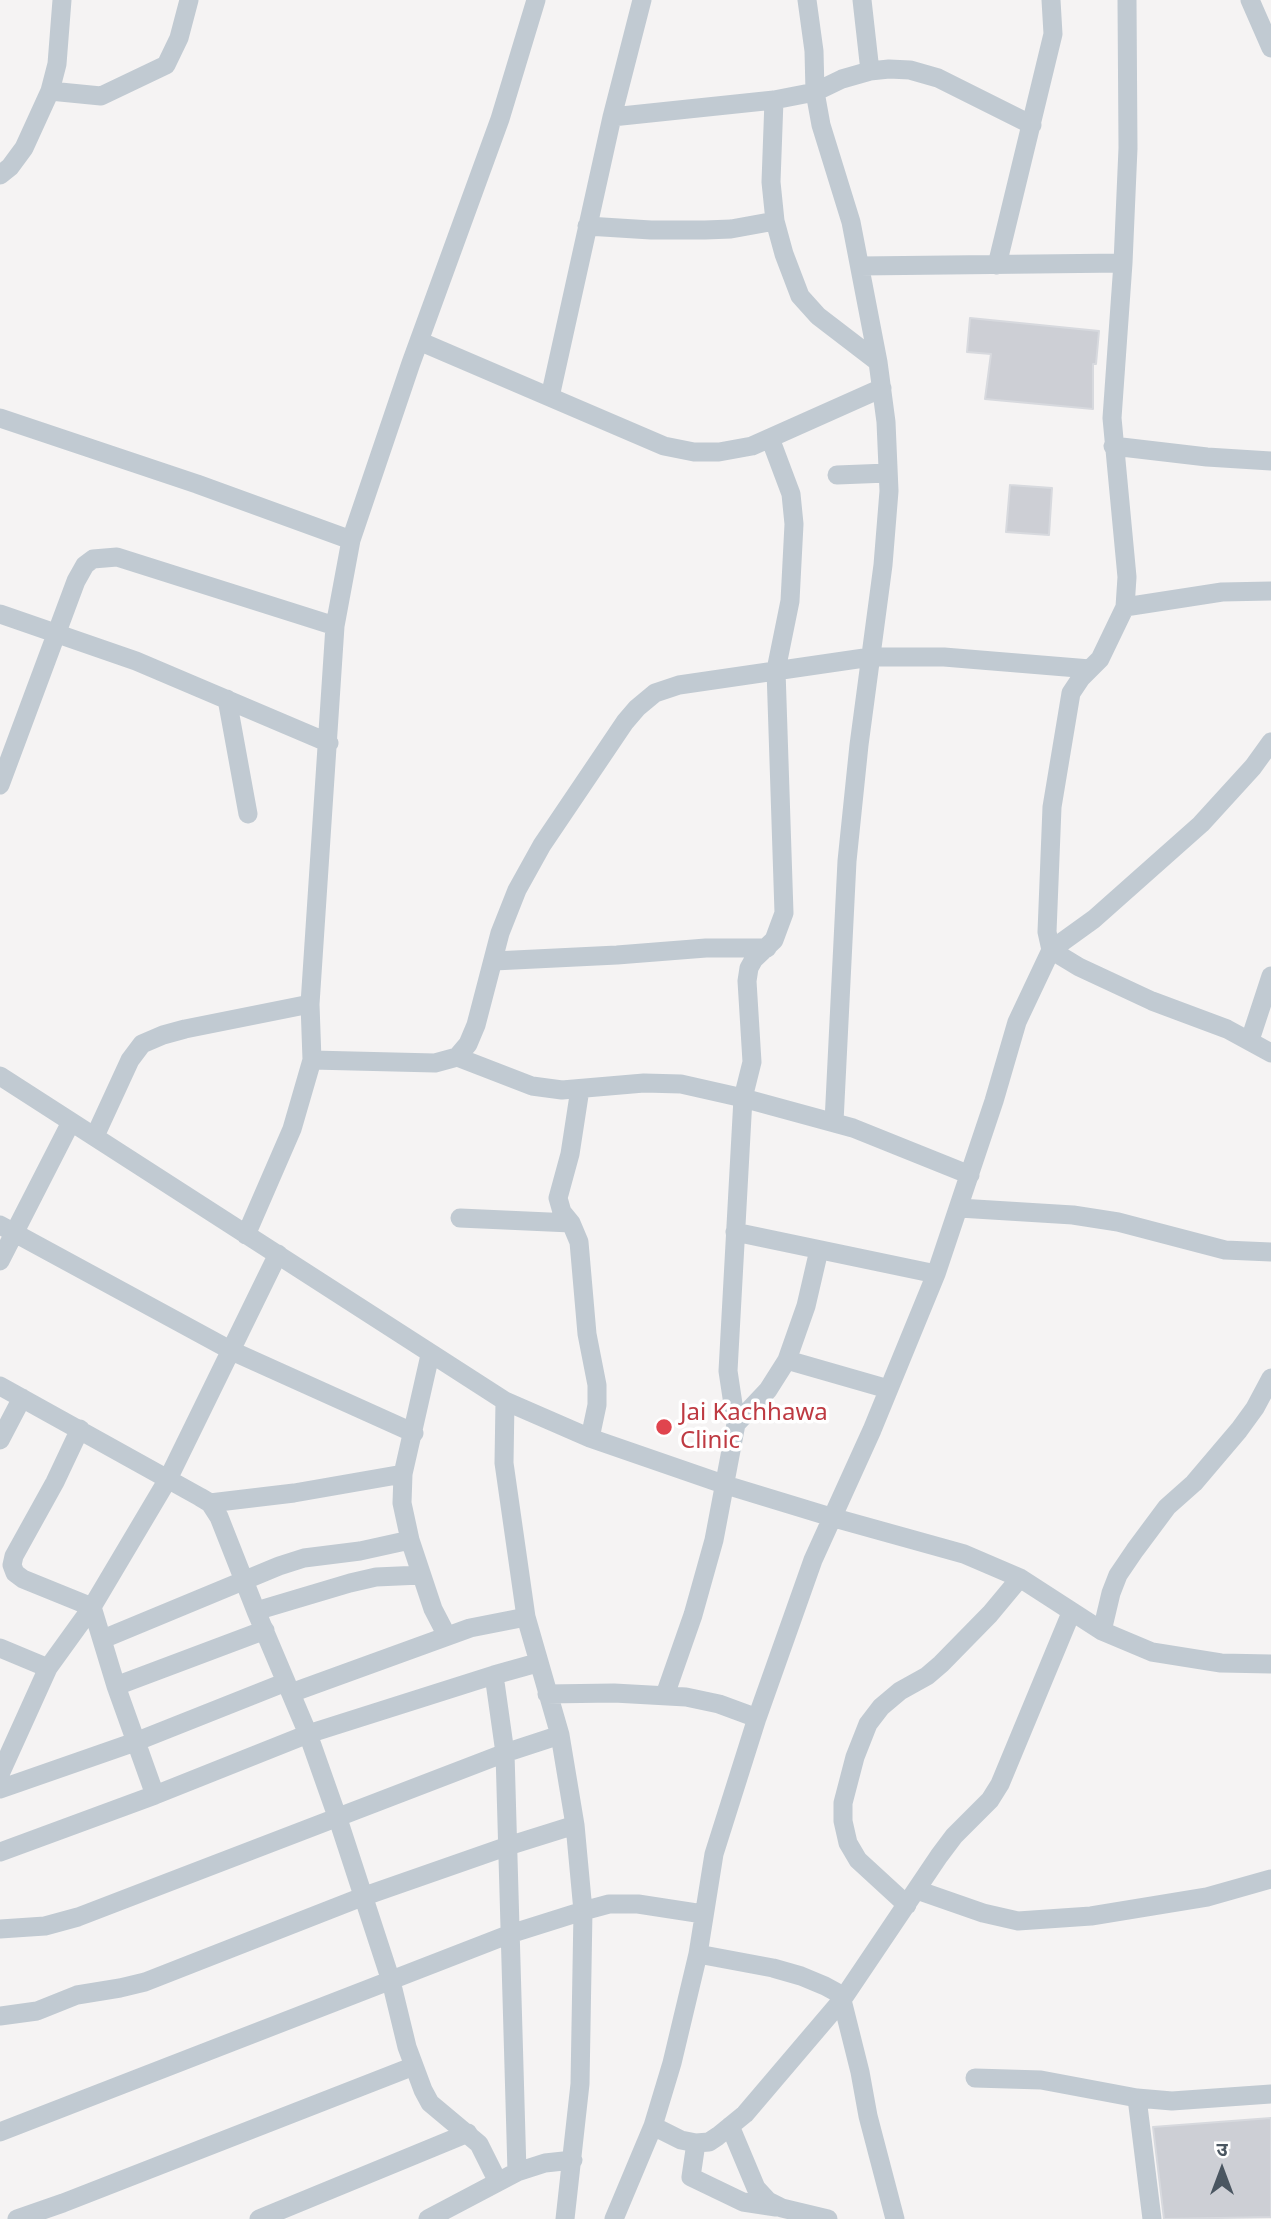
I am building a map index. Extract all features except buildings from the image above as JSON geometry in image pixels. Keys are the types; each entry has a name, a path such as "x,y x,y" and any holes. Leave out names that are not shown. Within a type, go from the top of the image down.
{"street":[{"path":"0,175 10,167 24,148 50,91 57,64 62,0"},
{"path":"50,91 101,96 166,65 179,38 189,0"},
{"path":"246,1235 292,1129 312,1060 310,1004 335,626 351,540 419,341 500,119 536,0"},
{"path":"550,397 612,117 642,0"},
{"path":"807,0 814,51 814,92 821,125 851,222 878,362 886,422 889,491 847,861 834,1122"},
{"path":"862,0 870,71"},
{"path":"1127,0 1128,148 1113,393 1113,446 1127,577 1125,607 1108,646 1070,693 1052,807 1047,932 1051,950 1109,982 1250,1040 1271,1053"},
{"path":"1250,0 1271,48"},
{"path":"998,265 1053,34 1051,3"},
{"path":"612,117 774,100 814,92 842,79 870,71 889,69 910,70 938,78 1032,125"},
{"path":"774,100 771,182 775,221 800,296 818,316 878,362"},
{"path":"587,226 705,230 731,229 775,221"},
{"path":"860,267 1123,263"},
{"path":"419,341 664,446 694,453 719,453 752,446 882,388"},
{"path":"0,418 351,540"},
{"path":"665,1695 714,1539 736,1424 728,1371 743,1098 752,1062 747,981 754,959 774,940 780,926 784,902 776,670 790,601 794,524 791,494 770,438"},
{"path":"1113,446 1271,461"},
{"path":"837,475 888,473"},
{"path":"0,785 76,581 85,565 93,559 117,557 335,626"},
{"path":"1125,607 1222,592 1271,591"},
{"path":"0,614 136,661 329,743"},
{"path":"312,1060 435,1063 457,1056 468,1044 476,1025 500,933 517,890 542,845 637,708 655,693 678,685 871,657 944,657 1090,669"},
{"path":"227,699 248,814"},
{"path":"614,2219 653,2126 672,2063 698,1954 714,1854 757,1718 831,1517 872,1430 936,1274 960,1208 1017,1021 1051,950 1094,919 1201,824 1253,767 1271,742"},
{"path":"494,961 706,948 767,948"},
{"path":"1250,1040 1271,976"},
{"path":"95,1136 131,1060 142,1044 185,1029 310,1004"},
{"path":"457,1056 532,1086 580,1089 644,1083 681,1084 743,1098 834,1122 970,1175"},
{"path":"0,1076 505,1401 590,1438 726,1485 964,1554 1020,1578 1102,1631 1152,1652 1221,1663 1271,1664"},
{"path":"580,1089 570,1154 558,1198 562,1212 571,1223 579,1242 587,1334 597,1385 597,1405 590,1438"},
{"path":"0,1261 7,1229 71,1122"},
{"path":"960,1208 1073,1215 1118,1222 1225,1250 1271,1252"},
{"path":"460,1218 571,1223"},
{"path":"7,1229 232,1351 414,1433"},
{"path":"735,1233 936,1274"},
{"path":"736,1424 768,1390 787,1360 806,1306 819,1250"},
{"path":"0,1774 48,1668 92,1607 168,1479 278,1254"},
{"path":"430,1355 403,1474 402,1503 421,1574 433,1609 447,1636"},
{"path":"787,1360 888,1390"},
{"path":"1102,1631 1118,1575 1167,1507 1194,1483 1240,1430 1271,1378"},
{"path":"0,1387 210,1503 224,1528 308,1734 391,1981 414,2066 430,2103 479,2144 498,2182"},
{"path":"0,1440 22,1398"},
{"path":"505,1401 504,1463 526,1617 537,1663 560,1735 575,1825 583,1911 580,2084 565,2219"},
{"path":"80,1429 49,1493 13,1556 12,1565 15,1573 23,1579 92,1607 116,1686 155,1795"},
{"path":"210,1503 294,1493 403,1474"},
{"path":"103,1639 244,1582 261,1572 304,1558 360,1552 410,1541"},
{"path":"256,1611 349,1583 376,1577 421,1574"},
{"path":"1020,1578 990,1614 941,1664 927,1676 900,1690 881,1707 868,1724 855,1757 843,1803 843,1821 848,1843 858,1860 912,1897 1018,1921 1091,1916 1207,1897 1271,1879"},
{"path":"653,2126 681,2140 709,2142 746,2114 842,2000 954,1836 990,1800 1000,1784 1071,1613"},
{"path":"0,1789 288,1688 447,1636 494,1622 526,1617"},
{"path":"116,1686 264,1630"},
{"path":"0,1648 48,1668"},
{"path":"0,1852 155,1795 308,1734 537,1663"},
{"path":"494,1675 505,1753 517,2172"},
{"path":"547,1694 665,1695 719,1704 757,1718"},
{"path":"0,1727 20,1730"},
{"path":"0,1929 45,1926 78,1917 505,1753 560,1735"},
{"path":"0,2016 37,2011 77,1995 120,1989 145,1982 362,1897 575,1825"},
{"path":"0,2132 510,1934 583,1911 609,1904 638,1904 703,1914"},
{"path":"698,1954 801,1976 836,1992 842,2000 895,2219"},
{"path":"17,2219 414,2066"},
{"path":"975,2078 1041,2080 1137,2098 1172,2101 1271,2094"},
{"path":"1137,2098 1152,2219"},
{"path":"730,2126 756,2188 779,2213"},
{"path":"259,2219 468,2133"},
{"path":"696,2143 691,2177 743,2202 779,2213 828,2219"},
{"path":"428,2219 517,2172 545,2163 573,2160"}],"place":[{"name":"Jai Kachhawa Clinic","path":"664,1427"}]}
